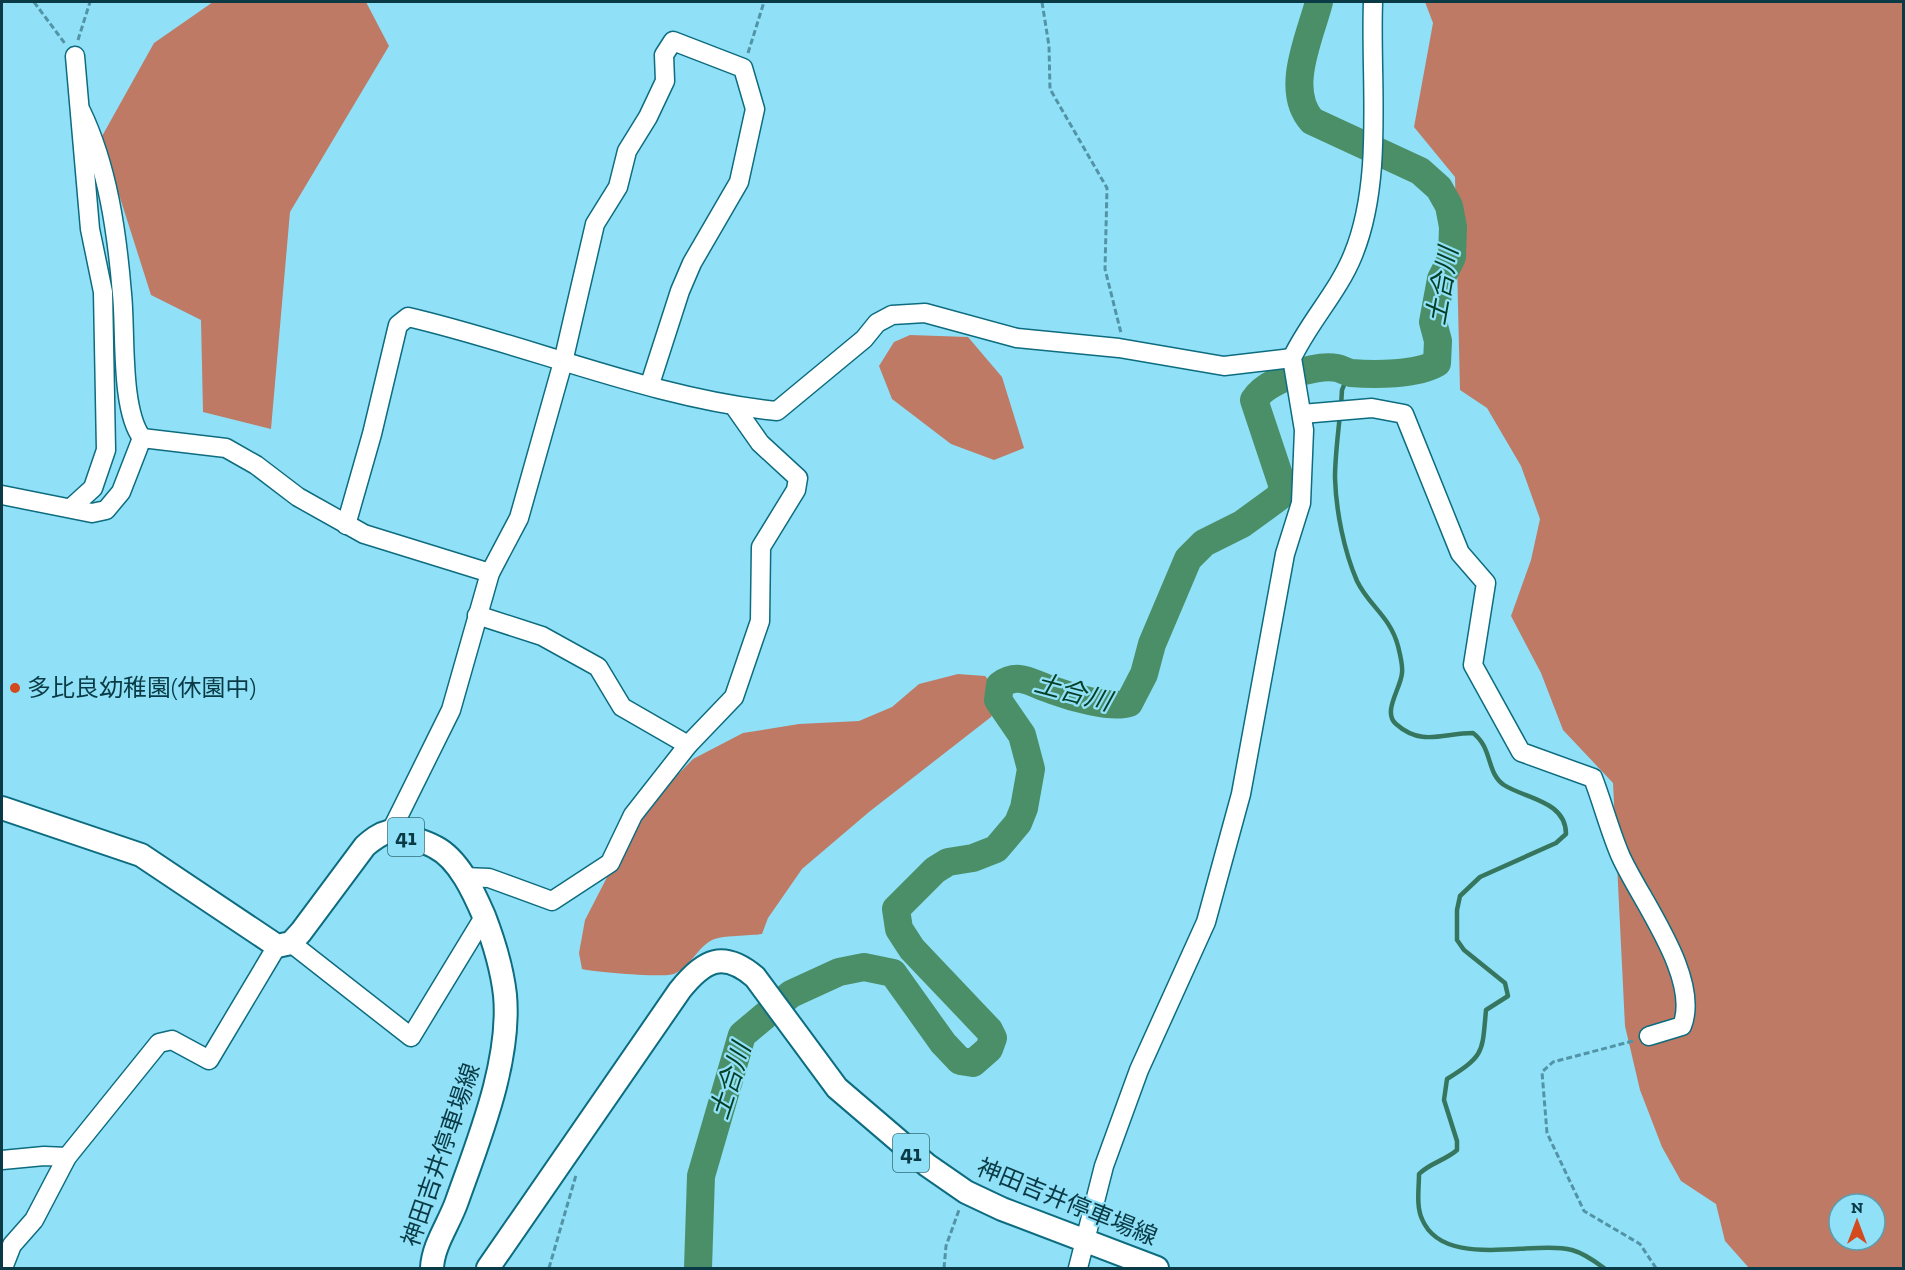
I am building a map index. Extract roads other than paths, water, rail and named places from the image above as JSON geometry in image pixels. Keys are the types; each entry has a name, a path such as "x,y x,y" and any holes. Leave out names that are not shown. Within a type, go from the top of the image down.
{"main road":[{"path":"2,808 141,855 284,944"},
{"name":"神田吉井停車場線","path":"391,831 436,847 464,877 477,897 484,917 500,966 505,997 500,1064 495,1089 456,1205 433,1255 432,1269"},
{"name":"41","path":"284,944 365,846 378,836 391,831"},
{"name":"神田吉井停車場線","path":"488,1269 572,1144 694,973 711,962 740,963 755,977 837,1088 886,1133 966,1192 1157,1269"}],"street":[{"path":"1078,1269 1104,1166 1139,1070 1206,922 1241,794 1285,554 1301,503 1304,430 1292,358 1353,255 1368,202 1373,2"},
{"path":"391,831 451,710 489,573 519,518 563,362 595,224 618,187 627,151 648,117 665,81 664,55 673,41 743,68 755,109 739,182 692,263 680,291 650,384"},
{"path":"71,508 93,488 106,450 103,292 90,229 75,56"},
{"path":"81,111 91,133 116,232 123,297 124,360 135,428 142,438 226,448 256,465 298,497 364,534 489,573"},
{"path":"346,525 372,434 398,325 408,317 468,331 563,362 734,406 777,411 785,407 864,339 877,323 892,315 925,313 1017,338 1119,348 1224,366 1292,358"},
{"path":"464,877 489,878 552,901 610,863 633,815 688,745 734,697 760,621 761,547 795,490 798,478 760,443 734,406"},
{"path":"1302,414 1372,408 1404,414 1460,553 1486,584 1473,665 1521,753 1593,778 1620,855 1681,972 1687,1012 1682,1026 1649,1036"},
{"path":"2,495 92,513 106,510 120,492 142,438"},
{"path":"477,615 542,636 598,667 622,707 688,745"},
{"path":"3,1269 12,1245 34,1220 67,1157 159,1043 172,1040 209,1060 284,944 411,1037 484,917"},
{"path":"2,1160 44,1156 67,1157"}],"waterway":[{"name":"土合川","path":"698,1268 701,1176 742,1035 791,994 839,972 864,967 893,973 943,1043 960,1061 973,1063 989,1049 993,1038 989,1030 912,949 899,929 896,909 935,870 948,862 973,858 996,849 1018,823 1024,808 1031,769 1022,735 998,700 1000,685 1013,679 1020,679 1091,701 1112,704 1129,703 1144,674 1152,644 1188,559 1204,543 1242,524 1279,497 1283,487 1254,400 1260,393 1280,380 1316,368 1328,367 1351,373 1383,374 1418,370 1437,363 1438,341 1433,322 1441,279 1452,257 1453,227 1449,206 1439,188 1420,171 1312,121 1304,108 1300,94 1300,79 1305,47 1319,2"},
{"path":"1341,406 1342,390 1349,373"},
{"path":"1340,414 1335,478 1339,517 1345,544 1357,581 1390,627 1401,660 1402,673 1391,707 1392,719 1406,731 1424,737 1473,733 1484,746 1498,780 1513,790 1552,808 1564,823 1566,834 1556,843 1480,877 1460,896 1457,910 1457,940 1464,950 1505,983 1508,996 1486,1010 1484,1036 1475,1058 1447,1079 1444,1100 1457,1141 1457,1150 1419,1174 1420,1214 1433,1235 1449,1244 1468,1249 1555,1248 1572,1250 1585,1255 1604,1268"}],"place":[{"name":"多比良幼稚園(休園中)","path":"15,688"}]}
